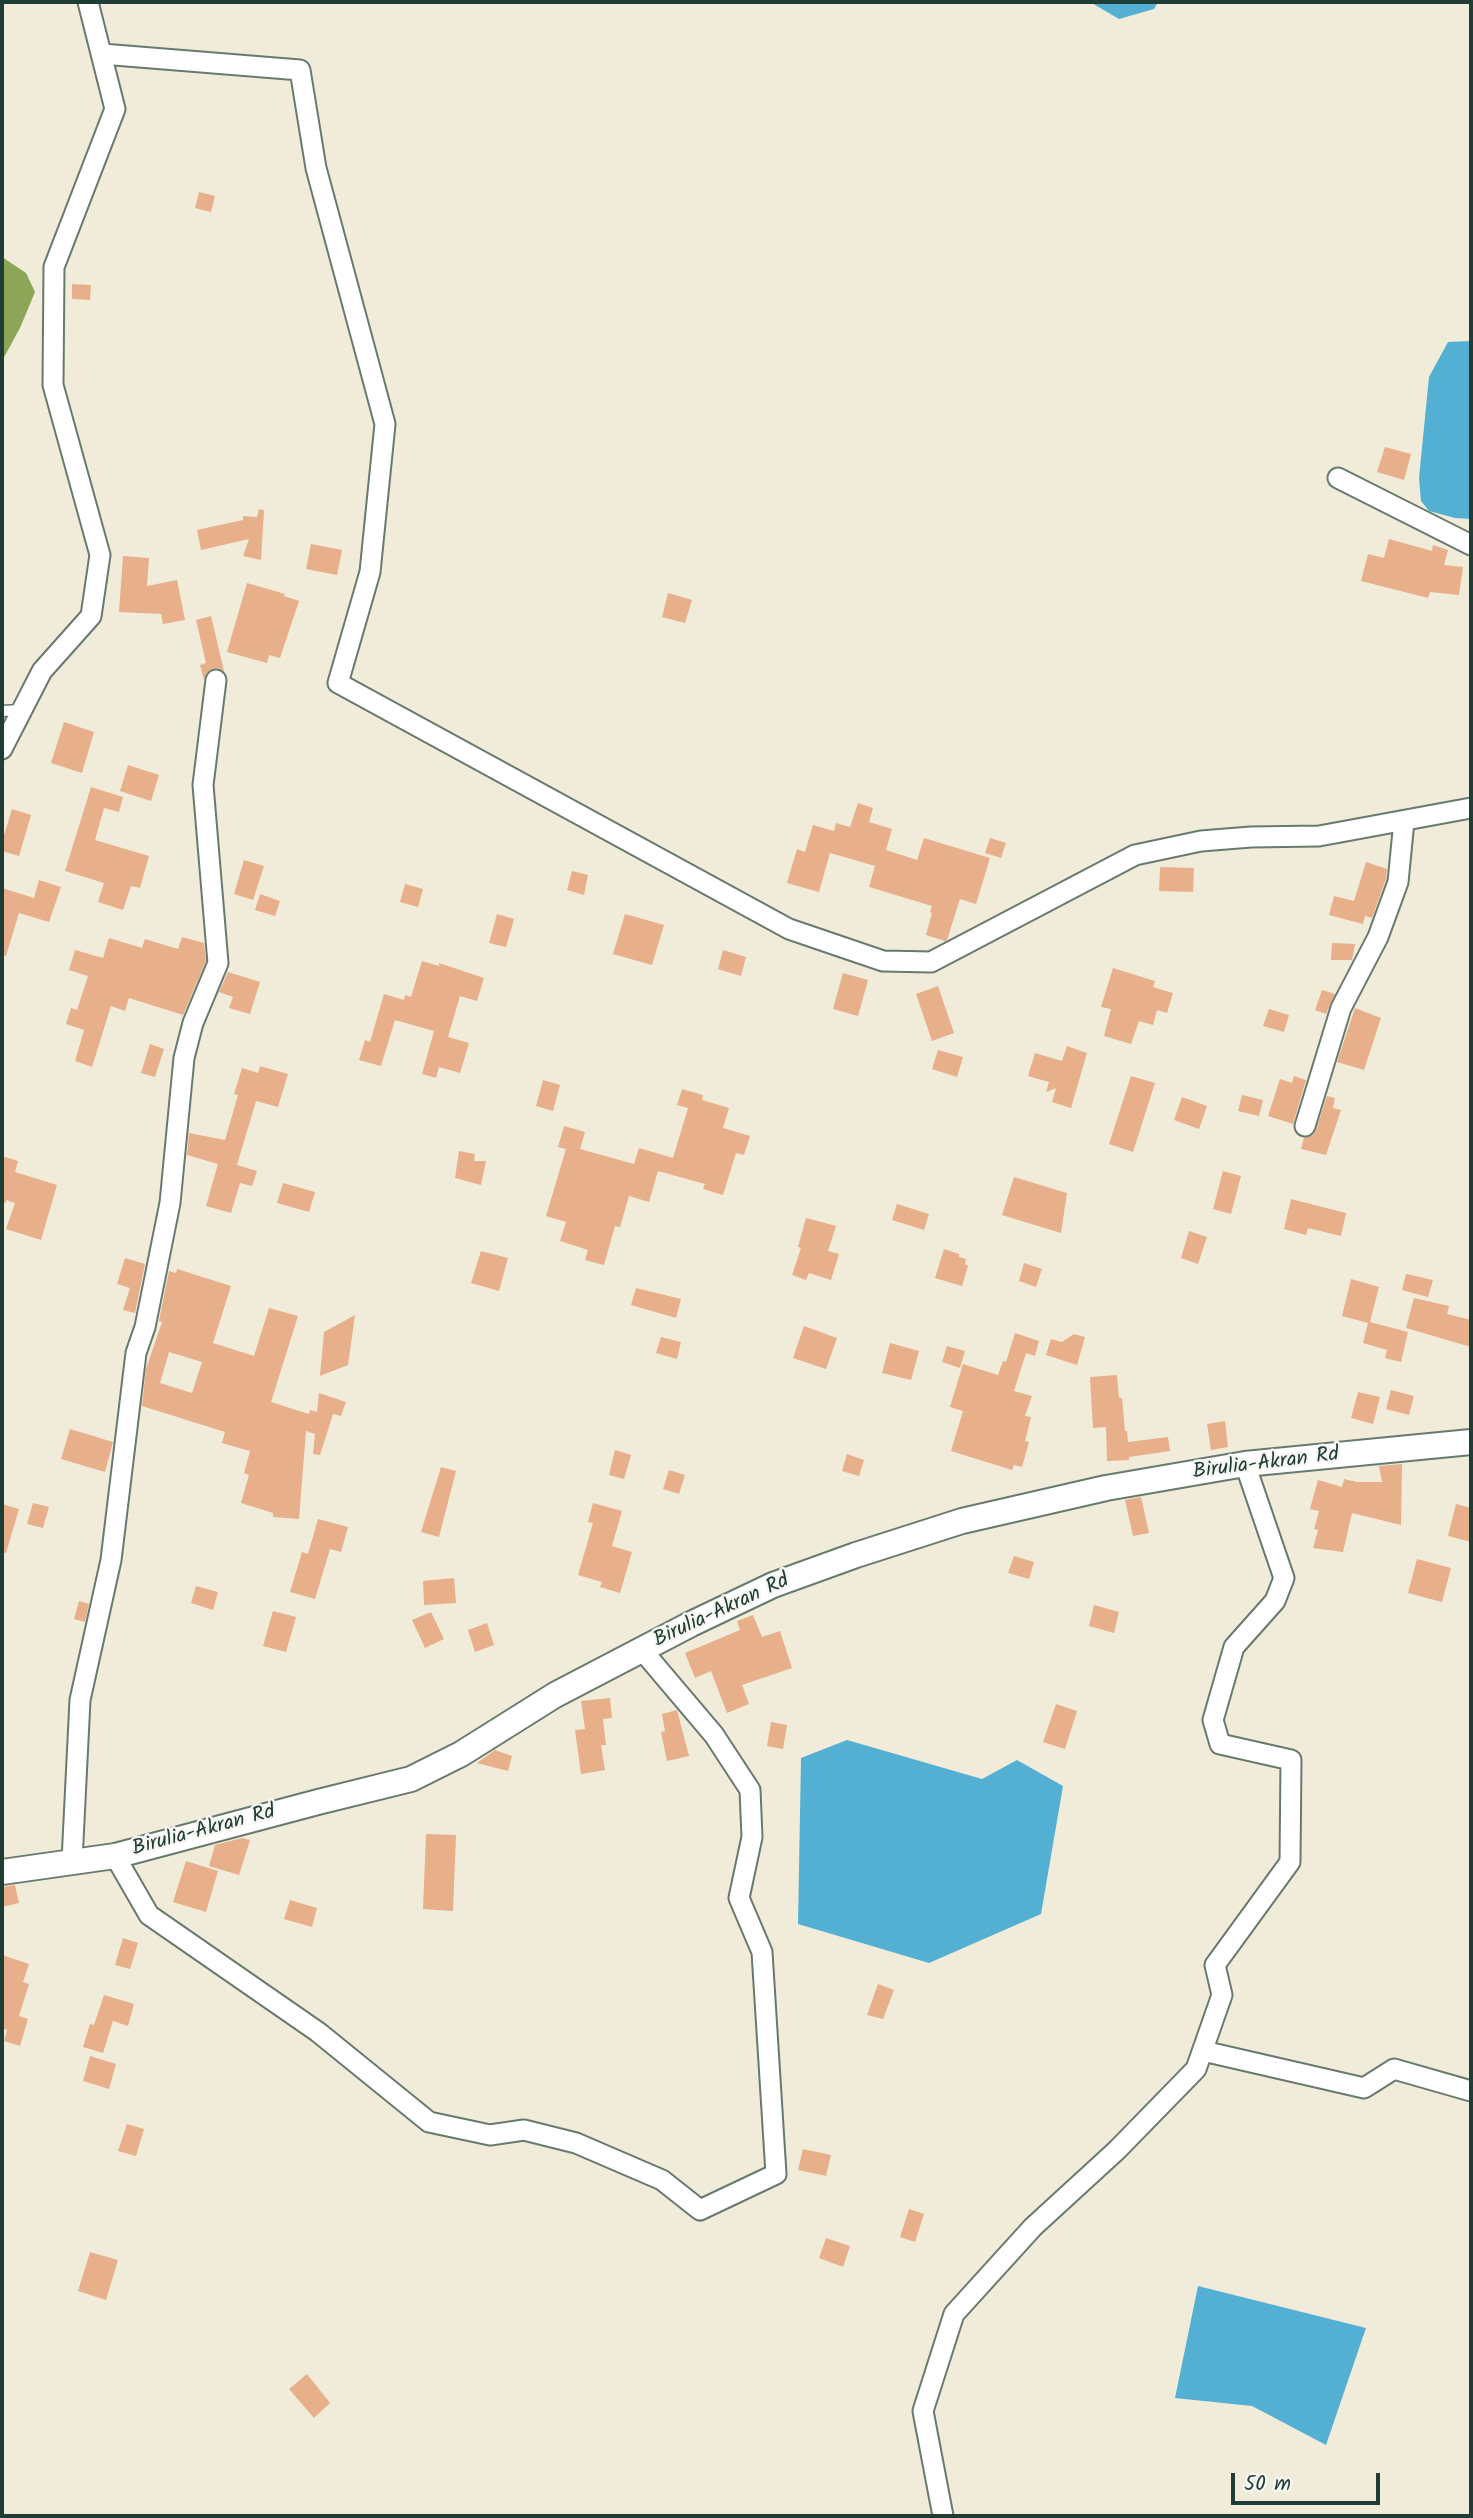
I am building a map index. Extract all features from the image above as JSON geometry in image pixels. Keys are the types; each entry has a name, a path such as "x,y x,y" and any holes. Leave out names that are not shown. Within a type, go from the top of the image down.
{"street":[{"path":"2,749 42,671 91,616 100,555 53,385 54,267 116,109 88,2"},
{"path":"102,54 300,70 316,168 385,424 370,572 338,683 789,929 883,961 931,962 1135,855 1201,841 1319,836 1471,808"},
{"path":"1338,478 1471,545"},
{"path":"72,1861 80,1700 111,1560 136,1353 145,1327 170,1203 184,1058 193,1023 218,963 203,785 216,680"},
{"path":"1305,1126 1341,1008 1378,937 1398,882 1404,821"},
{"name":"Birulia-Akran Rd","path":"2,1872 115,1856 411,1779 461,1754 555,1695 773,1586 856,1555 962,1521 1106,1488 1245,1464 1471,1442"},
{"path":"943,2516 923,2411 954,2314 1033,2227 1117,2150 1196,2069 1222,1995 1215,1965 1290,1862 1291,1760 1220,1744 1213,1720 1234,1647 1275,1601 1284,1578 1245,1464"},
{"path":"115,1856 149,1915 318,2032 429,2122 490,2135 524,2130 576,2143 662,2180 699,2210 776,2175 762,1952 739,1898 752,1837 750,1790 714,1735 642,1650"},
{"path":"1203,2051 1364,2088 1394,2069 1471,2091"}],"lane":[{"path":"2,711 22,710"}],"green space":[{"path":"2,257 26,273 35,292 2,361"}],"water":[{"path":"1090,2 1158,2 1154,9 1119,19"},
{"path":"1471,341 1471,519 1429,511 1421,501 1419,478 1429,377 1448,342"},
{"path":"847,1740 982,1779 1017,1760 1063,1786 1041,1914 929,1963 798,1924 801,1758"},
{"path":"1198,2286 1366,2328 1326,2445 1252,2406 1175,2398"}],"building":[{"path":"199,192 215,196 211,212 195,208"},
{"path":"72,284 91,285 90,300 72,299"},
{"path":"1385,447 1411,454 1404,480 1377,472"},
{"path":"259,509 264,510 261,560 243,556 249,539 201,550 197,530 243,520 243,516 257,517"},
{"path":"1389,539 1432,551 1433,545 1448,550 1444,565 1463,567 1459,595 1430,592 1428,598 1361,581 1368,554 1384,558"},
{"path":"311,544 342,550 337,575 306,569"},
{"path":"123,556 149,558 147,586 177,580 185,620 163,624 161,614 119,612"},
{"path":"247,583 299,601 280,658 269,655 267,663 227,652"},
{"path":"668,593 692,600 685,623 662,617"},
{"path":"211,616 224,671 212,669 206,673 204,680 200,665 206,663 196,620"},
{"path":"64,722 94,732 82,773 51,763"},
{"path":"128,765 159,775 151,801 120,791"},
{"path":"91,787 123,797 119,812 104,808 95,840 149,856 140,888 131,886 123,910 98,902 104,883 65,871"},
{"path":"858,803 873,808 869,822 892,829 886,850 917,860 924,838 990,858 976,904 960,899 947,940 926,935 932,906 869,887 875,866 830,853 819,892 787,883 797,849 805,852 813,825 834,831 836,823 850,827"},
{"path":"12,809 31,815 19,856 2,851"},
{"path":"990,838 1006,843 1001,858 985,853"},
{"path":"244,860 264,866 253,900 234,894"},
{"path":"1366,862 1387,869 1372,918 1365,916 1363,924 1329,915 1334,896 1354,901"},
{"path":"1160,867 1194,868 1193,892 1159,891"},
{"path":"572,871 588,875 584,895 567,890"},
{"path":"39,880 61,887 49,922 19,913 6,956 2,955 2,888 34,898"},
{"path":"405,884 423,889 418,907 400,902"},
{"path":"260,894 280,901 275,916 255,910"},
{"path":"497,914 514,919 506,947 489,943"},
{"path":"625,914 664,925 652,965 613,954"},
{"path":"182,937 204,943 206,961 183,1015 129,998 125,1011 111,1006 92,1067 75,1061 84,1030 66,1024 71,1008 77,1010 88,976 69,970 75,950 103,958 109,938 142,948 145,939 178,949"},
{"path":"1332,943 1355,944 1352,960 1331,960"},
{"path":"723,950 746,957 741,976 718,969"},
{"path":"422,961 439,966 439,963 484,978 477,1001 460,996 448,1037 469,1043 460,1073 439,1067 436,1078 422,1074 434,1031 395,1020 381,1066 359,1060 365,1040 370,1042 384,994 404,1000 405,995 411,997"},
{"path":"1113,968 1155,981 1153,987 1173,993 1167,1013 1157,1010 1153,1025 1139,1021 1131,1044 1104,1036 1111,1009 1101,1007"},
{"path":"228,972 260,982 250,1014 229,1008 233,997 219,992"},
{"path":"843,973 868,980 858,1016 833,1009"},
{"path":"938,986 954,1033 932,1041 916,994"},
{"path":"1322,990 1335,994 1326,1014 1315,1010"},
{"path":"1355,1008 1381,1018 1364,1070 1337,1062"},
{"path":"1269,1009 1289,1015 1284,1032 1263,1026"},
{"path":"150,1044 164,1049 155,1077 141,1073"},
{"path":"1067,1046 1087,1053 1071,1108 1052,1102 1056,1088 1046,1092 1049,1082 1028,1076 1035,1053 1062,1061"},
{"path":"938,1050 963,1057 957,1077 932,1069"},
{"path":"260,1066 288,1074 278,1107 256,1101 237,1165 257,1171 252,1186 240,1183 231,1213 206,1206 218,1164 187,1155 189,1133 225,1140 238,1095 234,1094 242,1068 258,1073"},
{"path":"1131,1076 1155,1083 1133,1152 1109,1144"},
{"path":"1294,1076 1306,1080 1293,1124 1268,1116 1280,1079 1292,1083"},
{"path":"543,1080 560,1085 553,1111 536,1106"},
{"path":"682,1089 703,1095 702,1100 729,1108 723,1128 750,1136 744,1155 736,1153 723,1195 703,1189 705,1184 658,1171 649,1202 629,1196 620,1227 615,1226 604,1265 585,1260 588,1250 560,1241 566,1222 546,1216 566,1149 558,1147 564,1126 585,1132 580,1149 634,1164 639,1148 673,1158 688,1108 677,1105"},
{"path":"1242,1095 1263,1100 1259,1116 1238,1111"},
{"path":"1327,1096 1335,1098 1333,1108 1341,1110 1326,1155 1301,1149 1304,1138 1313,1135 1316,1130"},
{"path":"1182,1097 1207,1106 1199,1129 1174,1120"},
{"path":"459,1151 475,1154 474,1161 486,1161 481,1185 455,1178"},
{"path":"2,1156 18,1161 15,1172 57,1185 41,1240 6,1229 15,1203 6,1200 6,1203 2,1202"},
{"path":"1223,1171 1241,1176 1231,1214 1213,1209"},
{"path":"1014,1177 1067,1193 1061,1233 1002,1215"},
{"path":"283,1183 315,1192 309,1212 277,1203"},
{"path":"1291,1199 1346,1213 1341,1236 1308,1228 1306,1235 1284,1229"},
{"path":"897,1204 929,1214 924,1230 892,1220"},
{"path":"806,1218 836,1226 828,1251 839,1254 831,1280 809,1273 806,1280 792,1275 801,1248 798,1247"},
{"path":"1189,1231 1207,1237 1198,1264 1181,1258"},
{"path":"944,1249 966,1259 965,1264 968,1266 962,1286 935,1278"},
{"path":"481,1251 508,1258 499,1291 471,1283"},
{"path":"125,1258 145,1264 135,1313 123,1310 130,1288 117,1284"},
{"path":"1024,1263 1042,1269 1036,1287 1019,1281"},
{"path":"177,1269 231,1286 213,1343 254,1356 269,1308 298,1316 271,1402 309,1414 310,1410 317,1412 319,1393 346,1402 341,1416 333,1414 320,1455 313,1454 315,1434 306,1431 299,1519 273,1517 273,1513 241,1503 249,1475 244,1473 250,1451 222,1443 225,1432 142,1406 146,1369 162,1322 159,1321 169,1271 176,1273","holes":["169,1352 202,1362 192,1393 160,1383"]},
{"path":"1406,1274 1433,1280 1428,1297 1402,1290"},
{"path":"1351,1279 1379,1287 1370,1322 1408,1332 1401,1362 1385,1358 1387,1350 1363,1343 1368,1323 1342,1316"},
{"path":"636,1288 681,1299 676,1318 631,1305"},
{"path":"1414,1298 1449,1306 1447,1314 1471,1320 1471,1347 1406,1328"},
{"path":"355,1315 348,1365 320,1376 324,1332"},
{"path":"804,1326 837,1338 826,1369 793,1358"},
{"path":"1015,1333 1039,1341 1035,1356 1026,1353 1014,1391 1032,1396 1025,1416 1031,1417 1025,1441 1029,1442 1022,1467 1014,1465 1012,1470 951,1451 963,1411 950,1407 963,1364 998,1375 1003,1361 1006,1362"},
{"path":"1074,1334 1085,1337 1077,1365 1046,1355 1051,1339 1062,1342"},
{"path":"661,1337 681,1342 677,1359 656,1353"},
{"path":"890,1343 919,1351 911,1380 882,1373"},
{"path":"947,1346 965,1351 960,1368 942,1362"},
{"path":"1117,1375 1128,1442 1168,1437 1170,1451 1129,1457 1129,1460 1107,1461 1106,1427 1093,1428 1090,1377"},
{"path":"1391,1390 1414,1396 1409,1415 1386,1409"},
{"path":"1358,1392 1380,1397 1373,1424 1351,1418"},
{"path":"1225,1421 1228,1447 1211,1450 1207,1424"},
{"path":"70,1429 113,1442 105,1472 61,1459"},
{"path":"615,1450 631,1455 624,1479 609,1475"},
{"path":"847,1454 864,1460 859,1476 842,1471"},
{"path":"1402,1464 1401,1525 1352,1513 1343,1552 1313,1548 1319,1511 1310,1509 1318,1480 1342,1487 1344,1479 1382,1482 1379,1466"},
{"path":"441,1467 456,1471 439,1537 421,1532"},
{"path":"669,1470 685,1475 679,1494 663,1489"},
{"path":"1141,1497 1149,1533 1133,1536 1125,1500"},
{"path":"33,1503 49,1507 43,1528 27,1524"},
{"path":"593,1503 622,1511 612,1546 632,1552 620,1593 600,1587 602,1582 578,1575 593,1523 588,1522"},
{"path":"2,1504 19,1509 6,1553 2,1552"},
{"path":"1456,1504 1471,1508 1471,1542 1448,1536"},
{"path":"318,1519 348,1527 341,1552 330,1549 315,1599 290,1592 302,1552 308,1554"},
{"path":"1014,1556 1034,1562 1029,1579 1008,1573"},
{"path":"1417,1559 1451,1568 1442,1602 1408,1593"},
{"path":"454,1578 456,1603 424,1605 423,1581"},
{"path":"196,1586 218,1592 213,1610 191,1603"},
{"path":"79,1601 89,1604 85,1622 74,1619"},
{"path":"1094,1605 1119,1612 1114,1633 1089,1626"},
{"path":"273,1611 296,1617 286,1652 263,1646"},
{"path":"431,1612 444,1639 425,1648 412,1620"},
{"path":"753,1615 762,1637 780,1631 792,1668 742,1685 749,1704 727,1713 711,1671 695,1678 685,1653 740,1630 737,1621"},
{"path":"487,1623 494,1645 475,1652 468,1630"},
{"path":"610,1698 612,1718 603,1719 606,1745 601,1745 605,1770 581,1774 575,1730 585,1729 581,1701"},
{"path":"1056,1704 1077,1711 1065,1749 1043,1742"},
{"path":"677,1710 689,1756 667,1761 661,1732 665,1731 662,1714"},
{"path":"771,1722 787,1725 783,1749 767,1746"},
{"path":"495,1750 512,1756 508,1771 477,1763"},
{"path":"426,1834 456,1835 453,1911 423,1909"},
{"path":"242,1838 250,1840 239,1875 209,1866 215,1845"},
{"path":"186,1861 218,1871 206,1912 173,1902"},
{"path":"15,1885 19,1903 2,1907 2,1887"},
{"path":"290,1900 317,1908 312,1927 284,1919"},
{"path":"123,1938 138,1943 130,1969 115,1965"},
{"path":"2,1955 29,1964 23,1982 29,1984 19,2016 28,2019 20,2046 4,2041 7,2030 2,2028"},
{"path":"878,1984 894,1990 883,2019 867,2015"},
{"path":"104,1995 134,2004 128,2026 113,2021 103,2053 83,2047 90,2024 94,2025"},
{"path":"90,2056 116,2064 109,2089 83,2081"},
{"path":"127,2124 144,2129 136,2156 118,2151"},
{"path":"803,2149 831,2155 826,2176 798,2170"},
{"path":"909,2209 924,2214 915,2242 900,2237"},
{"path":"826,2238 850,2246 843,2267 819,2258"},
{"path":"90,2252 118,2260 106,2300 78,2291"},
{"path":"307,2374 330,2403 314,2418 289,2389"}]}
